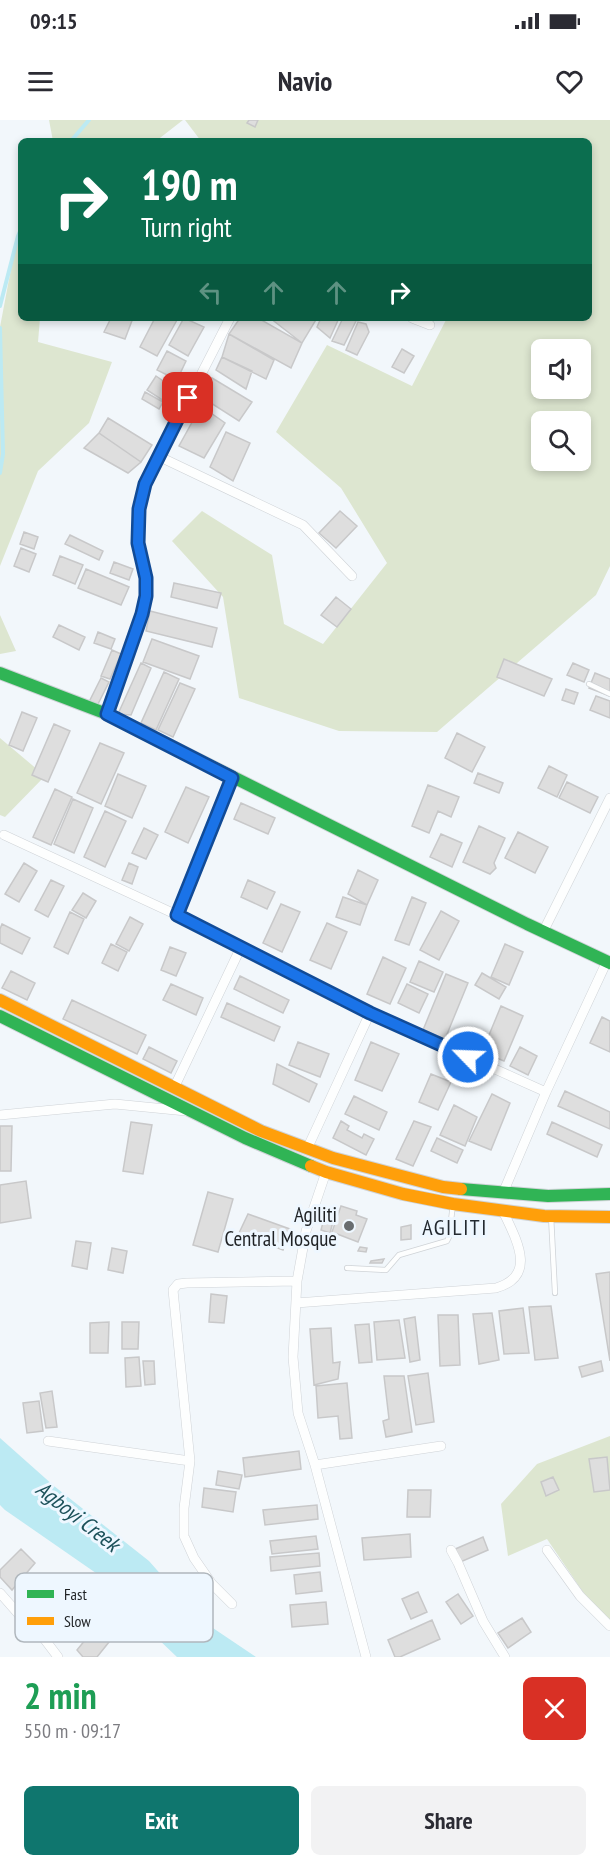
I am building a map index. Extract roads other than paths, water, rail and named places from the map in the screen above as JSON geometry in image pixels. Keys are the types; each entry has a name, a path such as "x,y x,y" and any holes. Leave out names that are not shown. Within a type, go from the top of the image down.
{"street":[{"path":"107,714 142,614 146,596 146,578 138,543 139,509 145,484 227,321"},
{"path":"420,321 430,325"},
{"path":"158,456 303,525 352,576"},
{"path":"0,673 107,714 543,932 608,962 546,1092 503,1193"},
{"path":"177,915 232,778"},
{"path":"543,932 610,798"},
{"path":"4,835 177,915 370,1013 546,1092"},
{"path":"174,1089 241,947"},
{"path":"0,1000 261,1131 333,1158 443,1187 503,1193 591,1196 610,1194"},
{"path":"307,1149 370,1013"},
{"path":"0,1016 271,1150 326,1172 403,1194 453,1204 551,1216 610,1217"},
{"path":"0,1115 115,1104 190,1111"},
{"path":"326,1172 306,1231 297,1281 293,1357 298,1413 315,1466 366,1657"},
{"path":"296,1303 496,1287 508,1284 518,1275 522,1260 503,1211"},
{"path":"205,1573 194,1558 184,1536 184,1508 190,1461 173,1290 178,1284 187,1283 297,1281"},
{"path":"48,1441 190,1461"},
{"path":"315,1466 441,1446"},
{"path":"451,1550 459,1563 483,1621 505,1657"},
{"path":"547,1550 580,1596 610,1626"},
{"path":"213,1583 232,1604"},
{"path":"0,1593 15,1610"},
{"path":"47,1642 58,1657"}],"lane":[{"path":"589,684 610,694"},
{"path":"347,1268 386,1270 399,1255 447,1241 453,1204"},
{"path":"551,1216 555,1293"}],"water":[{"name":"Agboyi Creek","path":"0,1438 54,1486 149,1561 160,1573 96,1573 0,1505"},
{"path":"213,1628 256,1657 177,1657 161,1642 213,1642"}],"waterway":[{"path":"74,138 89,120"},
{"path":"0,306 18,236"},
{"path":"0,328 3,454 0,473"}],"place":[{"name":"Agiliti Central Mosque","path":"349,1226"}],"district":[{"name":"AGILITI","path":"455,1227"}]}
